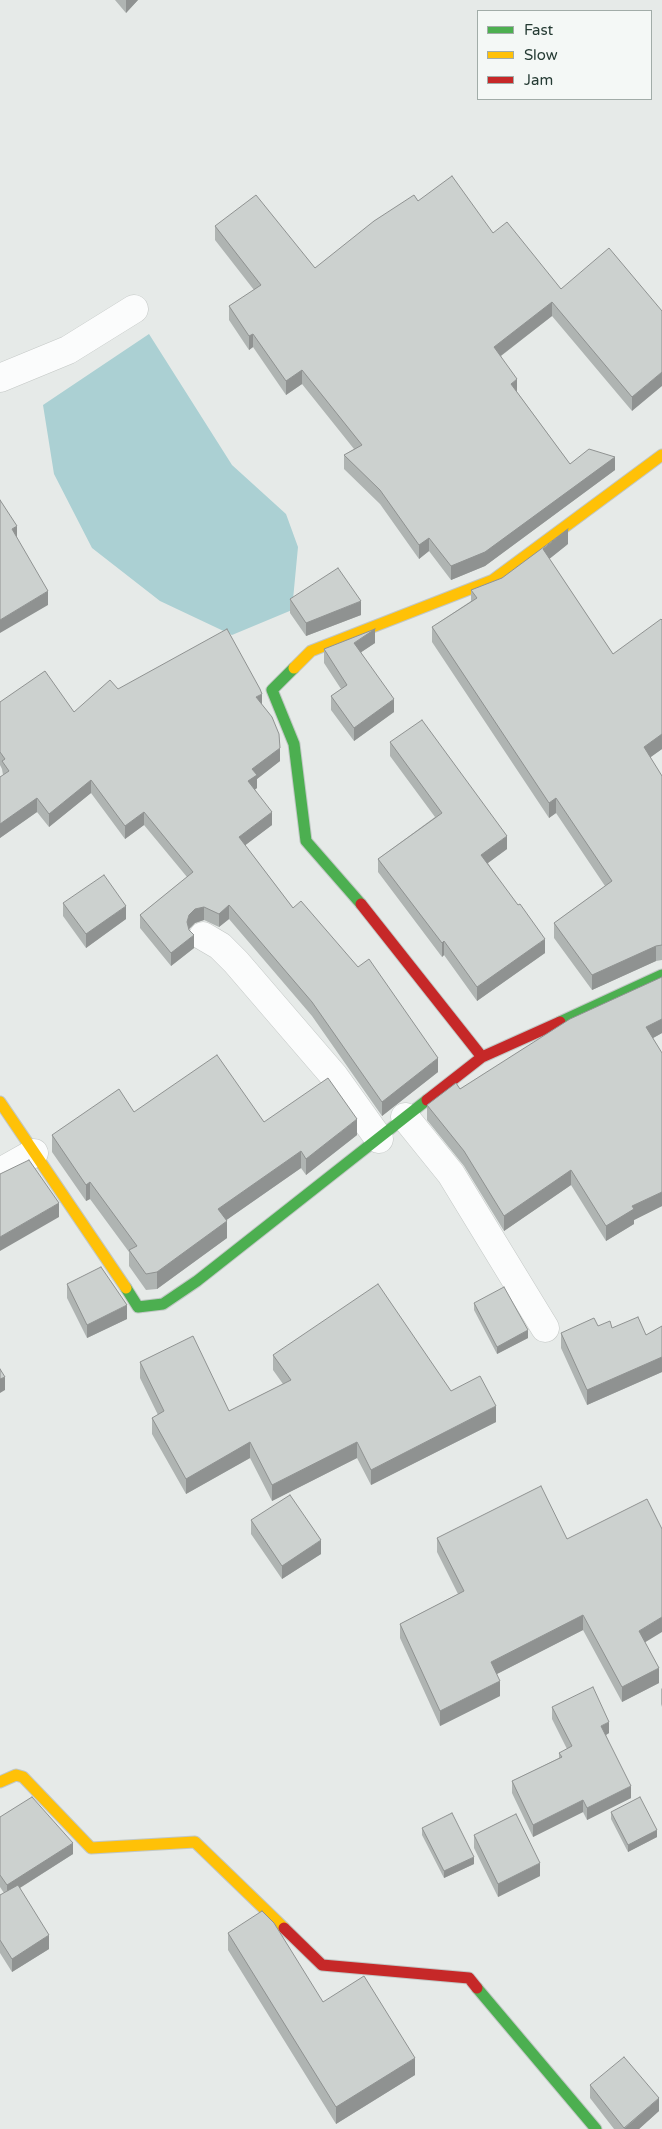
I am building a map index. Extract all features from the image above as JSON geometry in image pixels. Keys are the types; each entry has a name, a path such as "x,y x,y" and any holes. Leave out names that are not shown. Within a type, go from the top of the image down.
{"street":[{"path":"0,378 68,350 134,310"},
{"path":"482,1057 359,902 306,841 294,744 272,690 311,651 493,580 662,455"},
{"path":"203,936 220,946 236,962 273,1008 334,1076 379,1139"},
{"path":"0,1102 138,1308 164,1304 197,1281 482,1057 662,976"},
{"path":"406,1117 451,1174 545,1328"},
{"path":"0,1172 34,1153"},
{"path":"0,1782 16,1775 24,1777 91,1848 195,1842 322,1965 468,1978 596,2129"}],"water":[{"path":"149,334 232,465 286,514 298,547 292,610 232,635 160,601 92,548 54,474 43,405"}],"building":[{"path":"452,176 493,233 507,222 561,289 609,248 662,311 662,372 632,397 552,302 494,347 517,379 511,384 570,464 589,449 615,457 485,552 451,566 429,538 419,545 380,490 344,455 362,445 302,370 286,381 253,334 249,336 229,306 261,285 215,226 256,195 315,268 374,221 414,195 418,201"},
{"path":"0,500 17,526 12,529 48,591 0,620"},
{"path":"568,529 543,549 613,654 662,620 662,734 644,747 662,776 662,945 592,975 554,923 612,881 556,798 549,803 432,627 477,598 471,590 502,578"},
{"path":"338,568 361,601 306,623 290,599"},
{"path":"227,629 260,689 262,694 256,697 272,717 279,734 280,748 252,769 257,775 248,781 272,812 239,837 293,908 301,901 358,967 369,959 438,1058 382,1102 312,1002 229,905 219,914 204,907 195,909 189,915 187,922 189,930 194,935 171,953 140,915 193,872 144,812 125,826 91,780 49,814 37,798 0,824 0,777 9,771 2,761 5,759 0,752 0,702 45,671 74,712 110,680 118,689"},
{"path":"375,629 354,643 394,699 354,728 331,696 347,685 324,649"},
{"path":"422,720 507,836 481,855 545,939 477,987 444,941 442,943 378,859 442,813 390,742"},
{"path":"104,875 126,906 86,934 63,903"},
{"path":"662,977 662,1019 646,1027 662,1053 662,1192 632,1206 634,1209 606,1226 571,1170 504,1216 464,1151 427,1105 456,1083 460,1089 570,1019"},
{"path":"217,1055 264,1122 328,1078 357,1119 306,1159 301,1151 218,1209 227,1221 157,1272 146,1274 129,1250 137,1246 90,1182 86,1185 52,1135 119,1089 134,1112"},
{"path":"29,1160 59,1203 0,1237 0,1174"},
{"path":"101,1267 127,1305 87,1325 67,1284"},
{"path":"378,1284 451,1391 480,1376 496,1406 371,1470 357,1442 272,1485 250,1442 186,1479 152,1418 164,1411 140,1362 193,1336 229,1411 291,1380 273,1355"},
{"path":"504,1287 528,1330 497,1347 474,1303"},
{"path":"638,1317 646,1335 662,1326 662,1357 587,1390 561,1333 594,1318 598,1326 610,1321 612,1328"},
{"path":"0,1369 5,1377 0,1379"},
{"path":"541,1486 567,1539 647,1499 662,1529 662,1617 639,1631 659,1668 622,1687 583,1615 491,1662 500,1681 440,1711 400,1624 464,1591 437,1538"},
{"path":"290,1495 321,1540 282,1566 251,1520"},
{"path":"593,1687 609,1722 601,1726 631,1786 587,1808 583,1800 533,1825 512,1781 562,1757 559,1753 572,1746 552,1707"},
{"path":"32,1797 73,1843 7,1885 0,1875 0,1817"},
{"path":"640,1797 657,1830 628,1845 611,1812"},
{"path":"452,1813 474,1857 444,1871 422,1828"},
{"path":"516,1814 540,1863 498,1884 474,1835"},
{"path":"18,1885 49,1935 12,1959 0,1940 0,1895"},
{"path":"262,1911 274,1923 323,2002 364,1976 415,2058 336,2107 228,1933"},
{"path":"624,2057 659,2098 624,2128 590,2085"}],"traffic: fast":[{"path":"294,668 272,690 294,744 306,841 361,904"},
{"path":"560,1022 662,975"},
{"path":"126,1288 138,1307 163,1304 197,1281 427,1100"},
{"path":"477,1988 596,2129"}],"traffic: slow":[{"path":"294,668 311,651 493,580 662,455"},
{"path":"0,1102 126,1288"},
{"path":"0,1782 16,1775 23,1777 91,1848 195,1842 284,1928"}],"traffic: jam":[{"path":"361,904 482,1057 560,1022"},
{"path":"427,1100 482,1057"},
{"path":"284,1928 322,1965 469,1978 477,1988"}]}
